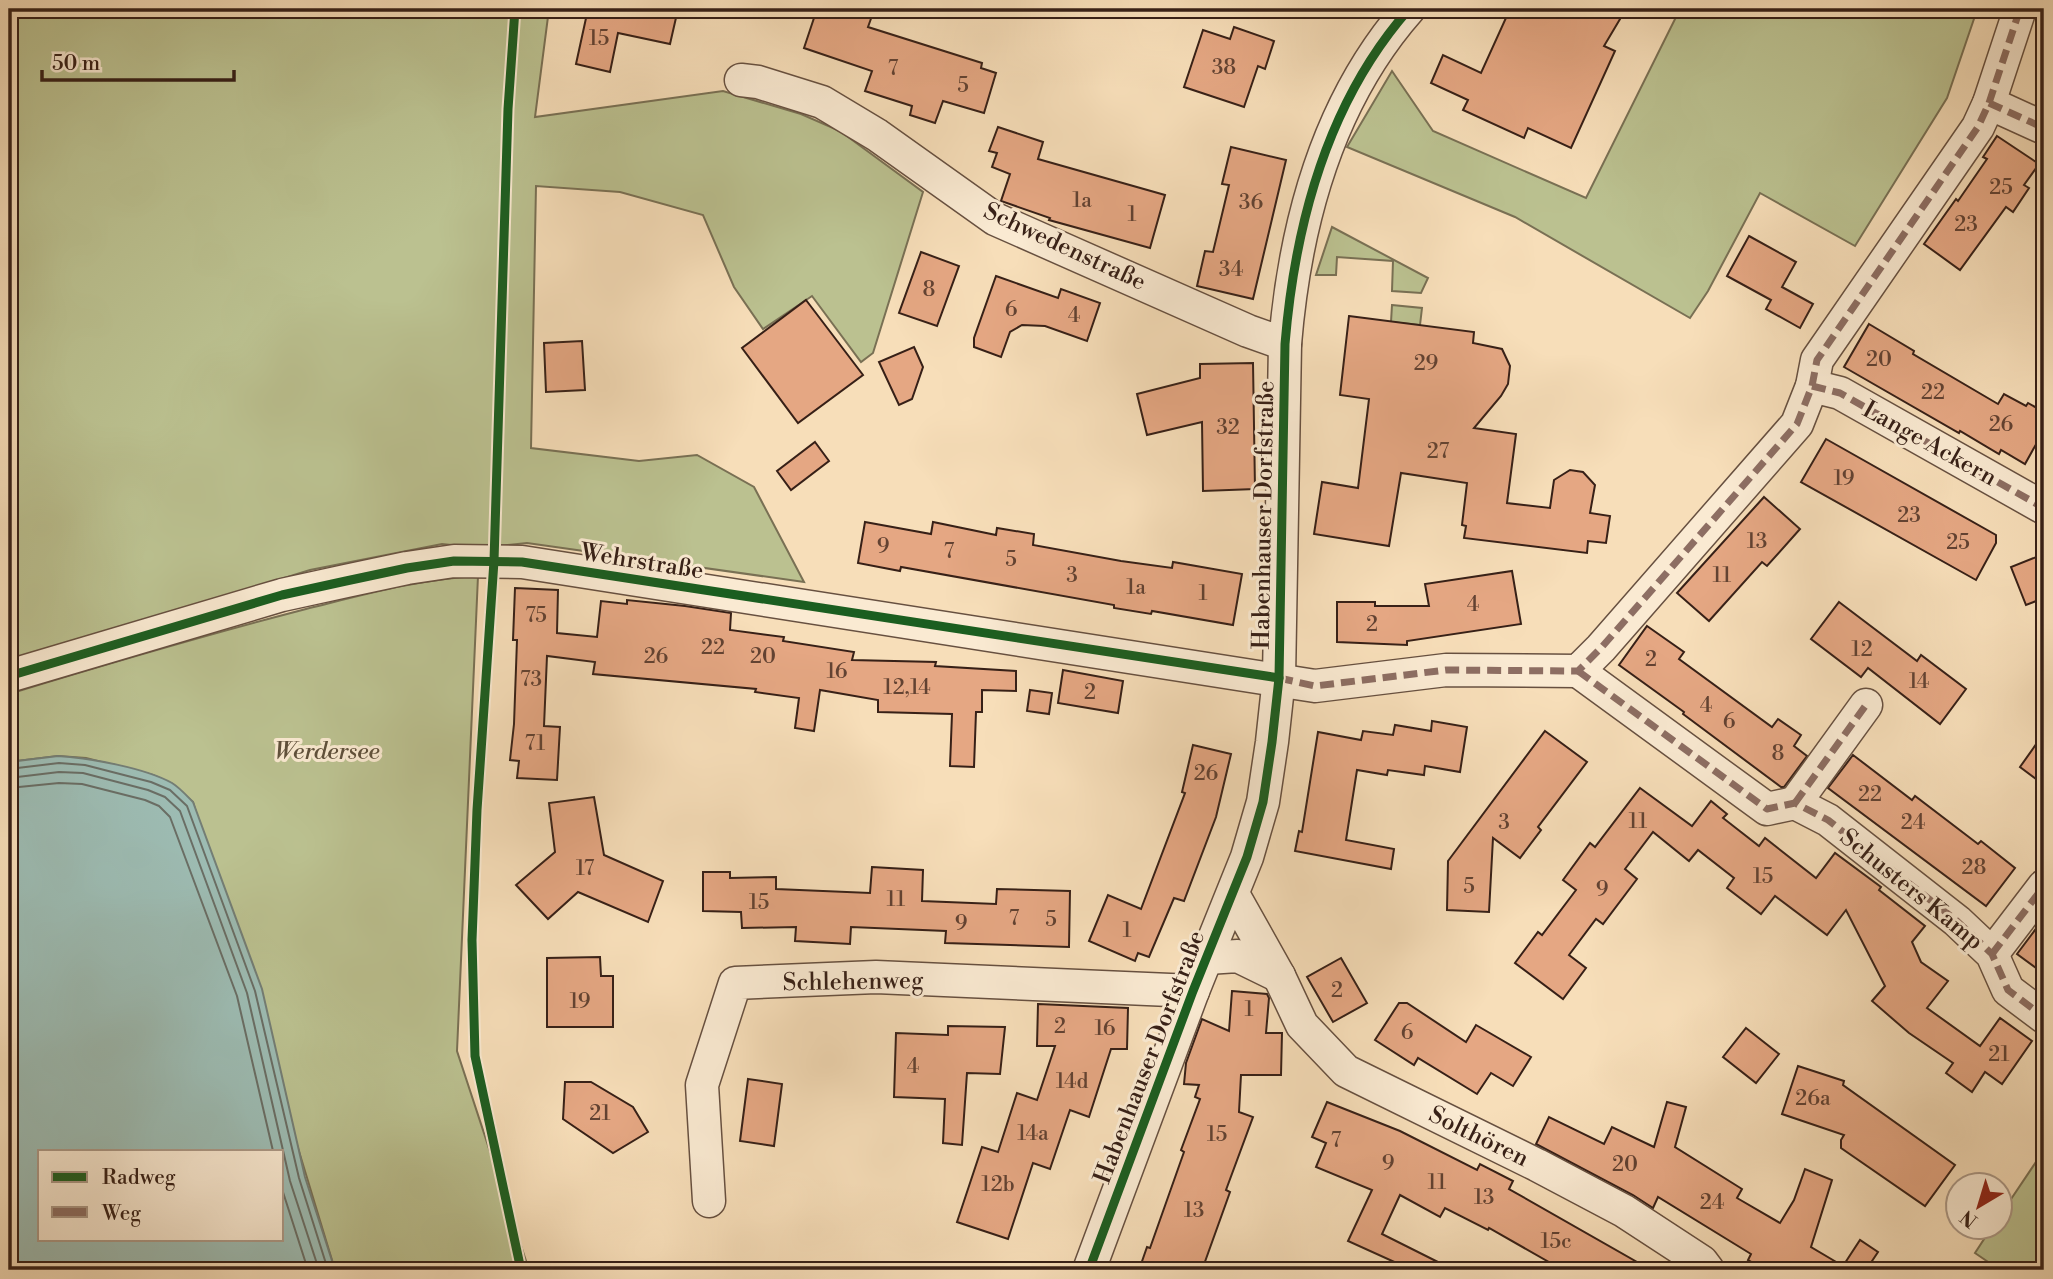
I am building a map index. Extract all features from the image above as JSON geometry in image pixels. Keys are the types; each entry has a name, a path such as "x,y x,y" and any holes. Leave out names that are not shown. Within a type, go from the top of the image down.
{"street":[{"path":"1866,705 1795,803 1768,809 1578,671 1797,424 1812,386 1817,360 1978,127 1989,103 2020,9"},
{"name":"Habenhauser Dorfstraße","path":"1090,1270 1193,991 1247,857 1262,802 1279,678 1285,344 1289,300 1318,169 1332,131 1350,93 1397,13"},
{"name":"Schwedenstraße","path":"741,80 758,82 822,102 877,135 995,219 1248,331 1285,344"},
{"path":"1989,103 2044,128"},
{"name":"Lange Ackern","path":"1812,386 1840,393 2044,508"},
{"name":"Wehrstraße","path":"9,676 282,595 407,568 467,561 536,564 1279,678 1315,686 1446,670 1578,671"},
{"name":"Schusters Kamp","path":"1795,803 1828,820 1957,920 1992,954 2008,990 2044,1017"},
{"path":"1992,954 2044,886"},
{"name":"Solthören","path":"1233,894 1279,976 1302,1025 1346,1071 1537,1164 1624,1211 1702,1262 1709,1270"},
{"path":"1207,957 1238,956 1279,976"},
{"name":"Schlehenweg","path":"709,1201 702,1085 735,984 876,978 1193,991"}],"green space":[{"path":"9,9 549,9 535,117 723,91 801,114 840,131 923,192 873,353 861,362 812,296 763,329 734,287 703,215 620,192 536,186 531,448 639,461 697,455 754,487 804,582 527,543 480,548 442,544 310,570 9,663"},
{"path":"1680,9 1977,10 1947,98 1855,246 1760,193 1708,291 1690,318 1515,217 1347,147 1392,71 1433,131 1586,198"},
{"path":"1332,227 1428,278 1421,293 1392,291 1393,261 1337,257 1336,275 1316,275"},
{"path":"1392,305 1422,308 1420,325 1391,322"},
{"name":"Werdersee","path":"478,576 457,1051 529,1270 335,1270 193,802 173,784 153,775 86,758 58,756 9,762 9,694 306,609 413,584"},
{"path":"2044,1150 2044,1270 2000,1270 1975,1253 1984,1240 2014,1240 2014,1195"}],"water":[{"path":"58,756 86,759 161,778 172,783 193,802 262,989 305,1177 335,1270 9,1270 9,762"}],"building":[{"path":"588,9 678,9 670,44 618,33 610,72 576,64"},
{"path":"817,9 861,9 873,13 868,27 982,63 981,68 996,73 984,113 943,101 935,123 910,115 912,106 865,91 872,71 804,48"},
{"path":"1510,9 1626,9 1604,46 1615,51 1571,148 1528,128 1524,138 1463,110 1468,100 1431,83 1443,55 1481,73"},
{"path":"1234,27 1274,41 1265,69 1258,66 1244,107 1184,87 1203,30 1230,39"},
{"path":"998,127 1043,142 1038,159 1165,195 1150,248 1049,220 1050,218 1001,201 1010,174 992,167 997,153 989,151"},
{"path":"1997,136 2039,164 2024,185 2029,188 2013,212 2006,207 1960,270 1924,244 1987,159 1983,157"},
{"path":"1231,147 1286,160 1253,299 1197,286 1205,251 1213,252 1229,185 1222,184"},
{"path":"1749,236 1796,262 1782,287 1813,304 1800,328 1766,309 1771,300 1727,276"},
{"path":"921,252 959,266 937,326 899,313"},
{"path":"996,276 1058,298 1061,289 1100,303 1087,341 1045,326 1022,325 1010,332 1001,357 974,347 974,338"},
{"path":"806,300 863,375 798,423 742,348"},
{"path":"1349,316 1474,332 1473,343 1502,349 1510,366 1508,384 1474,428 1516,434 1507,503 1550,508 1554,480 1570,470 1583,472 1595,485 1590,513 1610,516 1606,543 1588,541 1587,553 1464,538 1466,526 1462,525 1467,483 1401,473 1389,546 1314,534 1322,482 1358,488 1369,399 1340,395"},
{"path":"1869,324 1914,351 1913,354 1998,404 2004,394 2044,412 2044,430 2025,464 2001,450 1999,454 1960,431 1959,433 1844,367"},
{"path":"582,341 585,390 546,392 544,343"},
{"path":"914,347 923,367 912,399 899,405 879,362"},
{"path":"1253,363 1255,489 1203,491 1202,422 1147,435 1137,394 1200,378 1200,364"},
{"path":"1826,439 1996,535 1996,543 1976,580 1801,482"},
{"path":"815,442 829,461 791,490 777,471"},
{"path":"1764,497 1800,529 1767,566 1762,562 1709,621 1677,593"},
{"path":"865,522 931,534 933,522 996,535 997,528 1034,534 1033,545 1121,561 1172,568 1173,562 1242,574 1233,625 1152,611 1151,614 1114,608 1114,605 901,567 900,571 858,563"},
{"path":"2044,554 2044,598 2026,605 2011,567"},
{"path":"1512,571 1521,624 1407,641 1407,645 1337,642 1337,602 1375,602 1375,606 1429,606 1425,584"},
{"path":"515,588 558,590 557,633 597,637 601,601 627,604 627,600 685,606 731,613 730,630 784,637 783,641 854,652 852,660 936,662 935,666 1016,671 1016,691 982,690 982,712 976,712 974,767 950,766 952,714 878,712 878,700 820,690 814,731 795,728 799,698 755,692 756,689 593,674 595,662 547,656 544,726 560,727 557,780 517,778 519,761 510,760 517,640 513,640"},
{"path":"1839,602 1917,661 1921,655 1966,689 1940,724 1868,668 1861,677 1811,639"},
{"path":"1647,626 1684,652 1679,659 1772,727 1778,719 1801,735 1794,746 1807,756 1784,787 1619,665"},
{"path":"1063,670 1123,681 1118,713 1058,703"},
{"path":"1030,690 1052,693 1049,714 1027,711"},
{"path":"1432,721 1467,727 1460,772 1425,766 1424,775 1388,770 1387,775 1357,770 1346,840 1394,849 1391,869 1295,851 1299,831 1302,832 1318,732 1361,740 1363,731 1393,735 1395,725 1431,731"},
{"path":"1545,731 1587,762 1538,827 1541,830 1520,858 1493,838 1489,912 1447,910 1448,861"},
{"path":"2044,733 2044,785 2020,767"},
{"path":"1193,745 1231,754 1216,817 1184,901 1174,898 1149,957 1138,953 1135,961 1089,941 1108,895 1141,909 1185,793 1182,792"},
{"path":"1853,755 1912,800 1915,796 1978,844 1981,841 2015,868 1986,906 1828,788"},
{"path":"1640,788 1692,826 1711,801 1727,814 1723,818 1759,846 1765,838 1816,878 1835,853 1881,887 1879,890 1925,926 1912,942 1921,962 1948,981 1927,1008 1980,1046 2000,1018 2032,1041 2002,1084 1985,1072 1972,1092 1946,1073 1953,1063 1909,1033 1872,1001 1885,986 1846,910 1827,935 1775,896 1761,914 1727,888 1734,878 1698,850 1689,861 1653,832 1625,869 1637,879 1603,924 1596,919 1569,955 1586,968 1563,999 1515,963 1538,932 1542,935 1576,890 1563,880 1590,843 1595,847"},
{"path":"594,797 604,855 663,881 648,922 578,892 548,919 516,885 555,852 549,803"},
{"path":"872,867 923,870 922,901 996,904 997,889 1070,891 1069,947 945,943 946,931 851,927 850,944 795,941 796,927 742,928 741,912 703,911 703,872 730,872 730,878 776,877 776,889 870,893"},
{"path":"2044,918 2044,974 2017,954"},
{"path":"600,957 601,976 613,976 613,1027 547,1027 547,958"},
{"path":"1341,958 1367,1003 1333,1022 1307,977"},
{"path":"1232,991 1267,994 1269,998 1266,1033 1282,1033 1281,1075 1241,1075 1239,1112 1253,1117 1226,1190 1230,1192 1202,1270 1139,1270 1147,1247 1150,1248 1200,1099 1195,1097 1199,1085 1184,1084 1186,1063 1202,1019 1229,1031"},
{"path":"1399,1003 1407,1003 1466,1042 1476,1025 1531,1057 1513,1086 1491,1073 1477,1094 1418,1058 1414,1065 1375,1040"},
{"path":"1038,1004 1128,1008 1127,1049 1111,1049 1089,1117 1070,1110 1050,1169 1033,1163 1008,1239 957,1222 982,1147 998,1152 1017,1093 1037,1100 1055,1046 1037,1046"},
{"path":"948,1026 1005,1027 1000,1074 967,1073 962,1145 943,1143 945,1099 894,1097 896,1033 948,1035"},
{"path":"1746,1028 1779,1054 1756,1083 1723,1057"},
{"path":"1798,1066 1844,1081 1843,1085 1955,1165 1951,1170 1944,1170 1944,1180 1925,1206 1841,1148 1844,1135 1782,1114"},
{"path":"748,1079 782,1084 774,1146 740,1141"},
{"path":"565,1082 591,1082 633,1107 648,1132 613,1153 563,1119"},
{"path":"1327,1102 1400,1131 1477,1170 1480,1164 1513,1181 1509,1189 1651,1270 1563,1270 1489,1228 1488,1230 1445,1208 1440,1217 1400,1195 1382,1234 1446,1266 1444,1270 1412,1270 1348,1241 1372,1190 1316,1167 1326,1143 1312,1137"},
{"path":"1667,1102 1686,1107 1675,1147 1742,1189 1737,1198 1780,1223 1794,1200 1805,1169 1832,1180 1811,1247 1843,1266 1860,1240 1878,1252 1866,1270 1766,1270 1748,1260 1751,1254 1658,1197 1653,1208 1536,1144 1549,1117 1604,1144 1612,1127 1654,1147"}],"marked path":[{"path":"1279,678 1315,686 1446,670 1578,671 1797,424 1812,386 1817,360 1978,127 1989,103 2020,9"},
{"path":"1989,103 2044,128"},
{"path":"1812,386 1840,393 2044,508"},
{"path":"1578,671 1767,809 1795,803 1828,820 1957,921 1992,954 2008,990 2044,1017"},
{"path":"1795,803 1866,705"},
{"path":"1992,954 2044,886"}],"cycle path":[{"path":"515,9 508,109 494,561 477,810 472,940 475,1056 521,1270"},
{"path":"1089,1270 1193,991 1247,857 1263,802 1279,678 1285,344 1297,254 1307,209 1336,124 1356,84 1409,9"},
{"path":"9,676 282,595 407,568 454,561 522,562 1279,678"}]}
